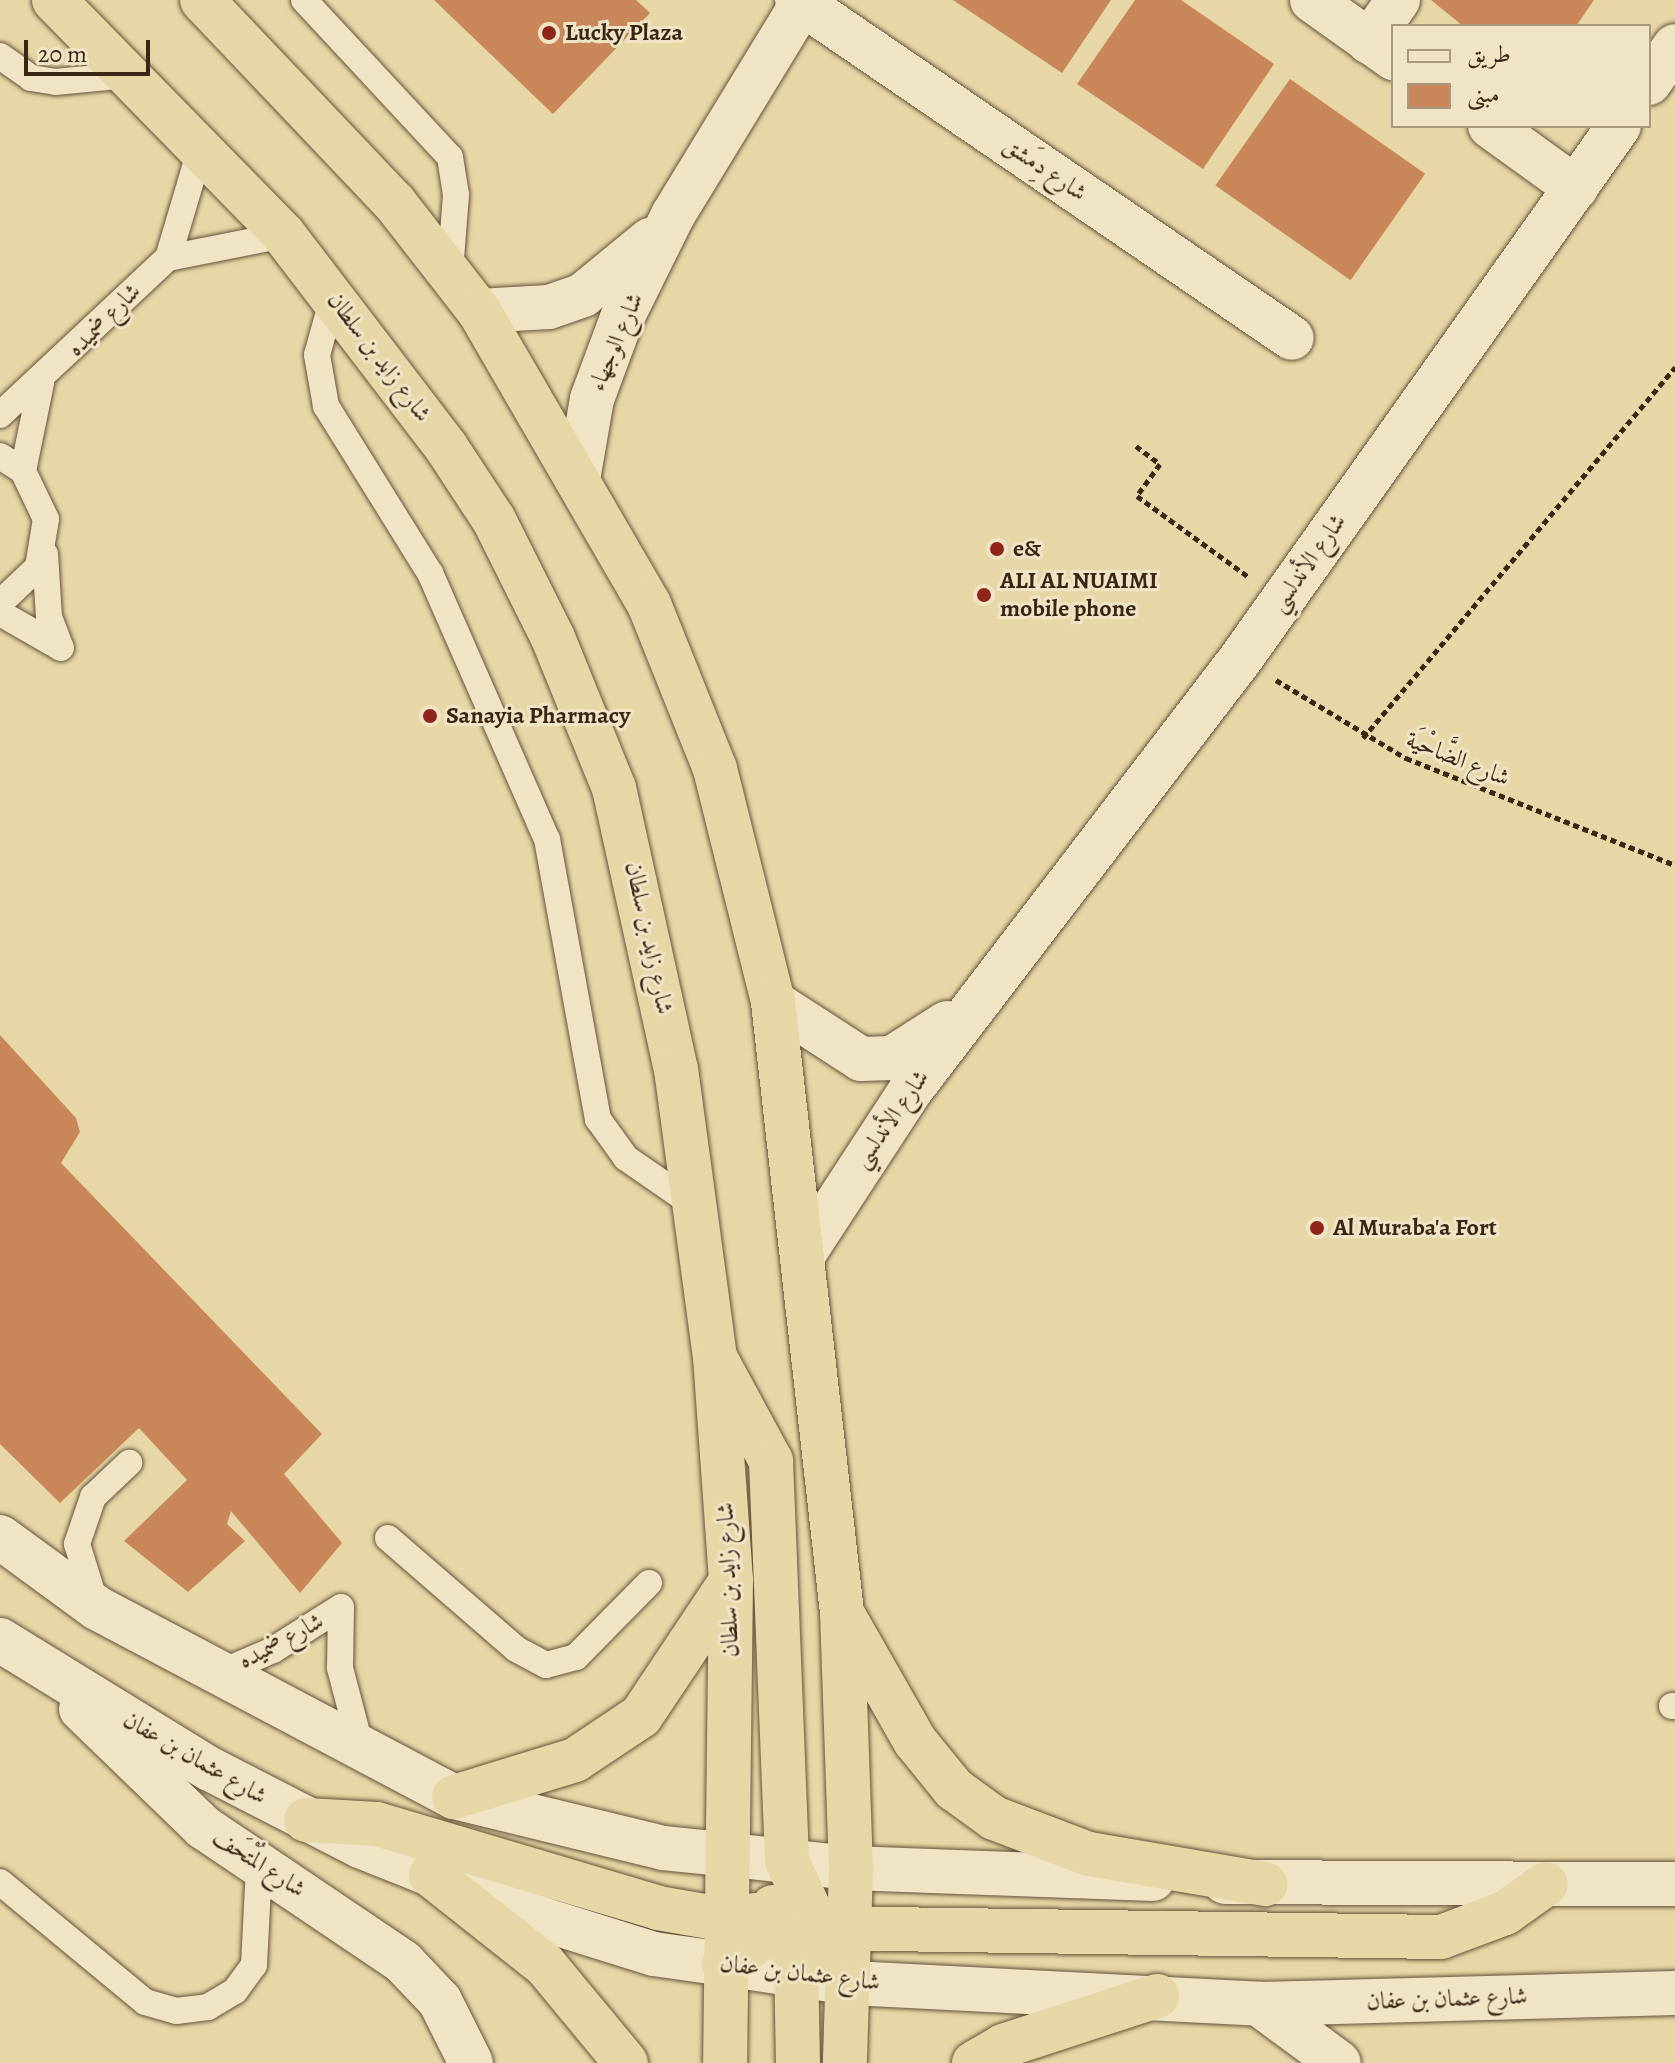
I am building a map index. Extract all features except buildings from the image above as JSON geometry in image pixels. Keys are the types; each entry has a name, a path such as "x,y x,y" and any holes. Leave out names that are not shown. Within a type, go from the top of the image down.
{"highway":[{"name":"شارع زايد بن سلطان","path":"54,0 201,147 284,235 334,294 494,520 585,709 647,914 697,1207 715,1357 731,1581 731,1855 724,1964 725,2063"},
{"path":"202,0 450,271 479,311 579,474 649,604 715,769 773,1002 805,1252 842,1612 851,1868 801,1909 724,1964"},
{"path":"715,1357 771,1461 801,1909 797,1978 798,2063"},
{"path":"454,1797 575,1760 641,1716 731,1581"},
{"path":"842,1612 915,1741 954,1789 994,1818 1089,1854 1265,1884"},
{"path":"306,1820 377,1824 658,1908 727,1920 801,1909 1441,1937 1505,1913 1546,1884"},
{"path":"731,1855 801,1909 851,1983 845,2063"},
{"path":"431,1875 545,1965 626,2063"},
{"path":"974,2063 1003,2046 1157,1996"}],"street":[{"path":"1312,0 1381,50 1398,0"},
{"name":"شارع الوجهاء","path":"579,474 605,362 673,215 801,1"},
{"name":"شارع دِمَشق","path":"801,1 1292,338"},
{"path":"1651,80 1675,46"},
{"path":"1493,128 1576,188"},
{"name":"شارع الأندلسي","path":"805,1252 985,991 1242,657 1618,128"},
{"name":"شارع الوجهاء","path":"479,311 549,307 583,295 627,264 673,215"},
{"name":"شارع الأندلسي","path":"773,1002 861,1059 892,1058 929,1039 985,991"},
{"path":"0,1537 97,1608 215,1675 454,1797 663,1848 731,1855"},
{"name":"شارع عثمان بن عفان","path":"0,1640 37,1665 306,1820 431,1875 654,1954 797,1978 851,1983 1157,1996 1259,2004 1675,1993"},
{"name":"شارع المُتْحَف","path":"37,1665 157,1787 259,1865 403,1962 440,2001 471,2063"},
{"path":"851,1868 1265,1884 1675,1884"},
{"path":"1259,2004 1339,2063"}],"lane":[{"path":"304,0 450,157 456,195 450,271"},
{"path":"0,56 31,78 55,82 128,75"},
{"name":"شارع ضميده","path":"0,415 41,383 168,258 201,147"},
{"path":"168,258 284,235"},
{"path":"334,294 317,355 326,406 430,573 547,839 598,1119 626,1158 697,1207"},
{"path":"23,471 41,383"},
{"path":"0,456 23,471 39,494 45,546 44,586 61,648 0,613"},
{"path":"0,603 25,585 45,546"},
{"path":"97,1608 77,1544 93,1497 129,1463"},
{"path":"388,1538 516,1649 546,1665 576,1657 649,1583"},
{"name":"شارع ضميده","path":"215,1675 273,1650 341,1607 340,1668 362,1752"},
{"path":"0,1882 145,2002 176,2011 208,2007 235,1991 254,1965 259,1865"}],"path":[{"path":"1363,738 1675,367"},
{"path":"1136,446 1160,464 1137,496 1282,601"},
{"name":"شارع الضَّاحْيَة","path":"1242,657 1363,738 1675,865"}],"place":[{"name":"Lucky Plaza","path":"549,33"},
{"name":"e&","path":"997,549"},
{"name":"ALI AL NUAIMI mobile phone","path":"984,595"},
{"name":"Sanayia Pharmacy","path":"430,716"},
{"name":"Al Muraba'a Fort","path":"1317,1228"}]}
